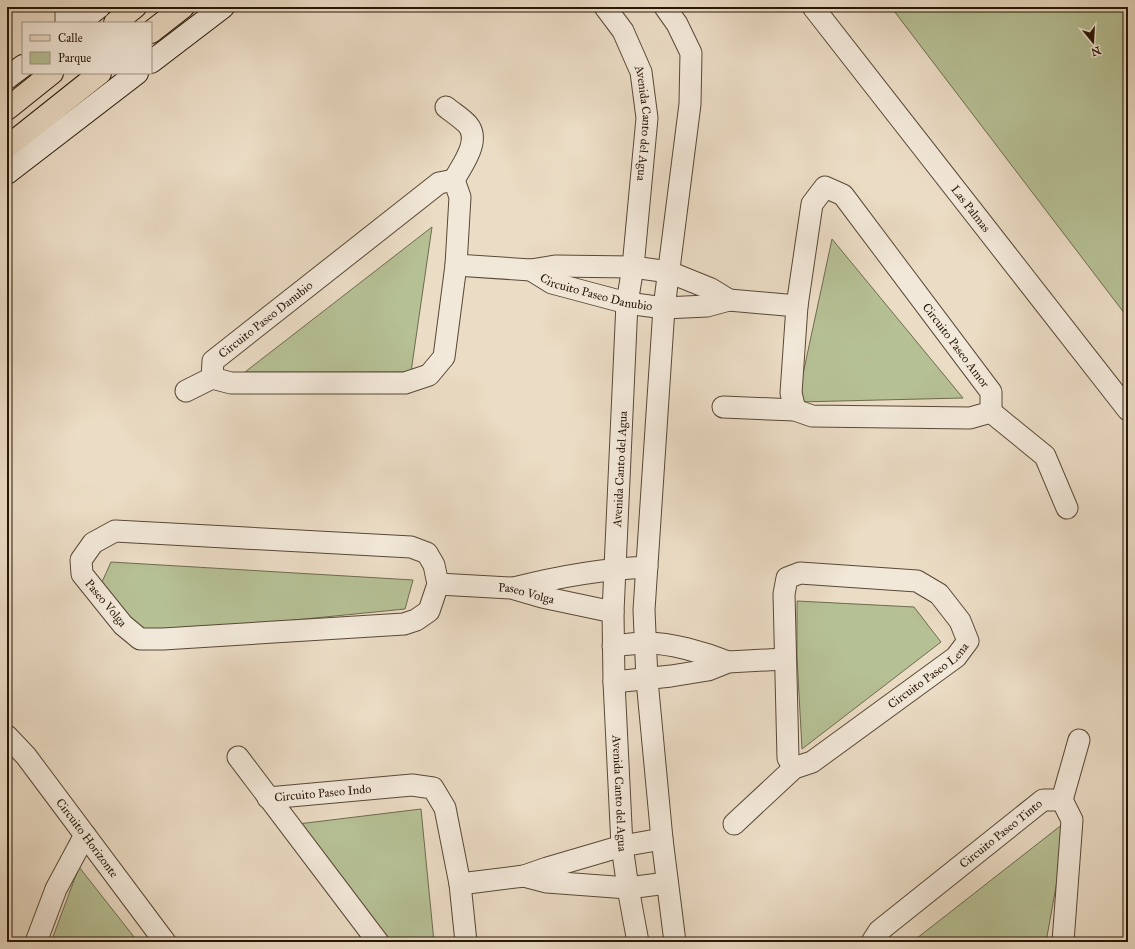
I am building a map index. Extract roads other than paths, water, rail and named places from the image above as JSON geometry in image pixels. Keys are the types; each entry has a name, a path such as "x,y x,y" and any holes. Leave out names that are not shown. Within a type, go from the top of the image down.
{"main road":[{"path":"116,22 135,7"},
{"path":"152,31 183,7"},
{"path":"7,109 51,74"},
{"path":"7,147 99,74"}],"street":[{"path":"66,7 66,22"},
{"path":"79,22 99,7"},
{"path":"152,61 224,7"},
{"name":"Avenida Canto del Agua","path":"605,7 623,31 641,72 648,118 633,267 627,303 613,612 614,682 622,846 638,942"},
{"path":"665,7 677,24 691,53 690,104 664,308 644,610 647,680 662,839 675,942"},
{"name":"Las Palmas","path":"813,7 1128,410"},
{"path":"7,78 22,67"},
{"path":"7,173 136,74"},
{"path":"186,391 212,378 231,383 405,383 429,375 444,357 456,265 460,196 454,180 470,150 473,138 468,126 446,107"},
{"name":"Circuito Paseo Danubio","path":"212,378 213,362 439,183 454,180"},
{"name":"Circuito Paseo Amor","path":"795,410 791,393 797,306 812,204 825,187 843,195 990,392 991,412"},
{"name":"Circuito Paseo Danubio","path":"456,265 531,270 555,266 633,267 669,272"},
{"name":"Circuito Paseo Danubio","path":"531,270 552,283 627,303 664,308"},
{"path":"669,272 711,289 729,300"},
{"path":"664,308 707,306 729,300 797,306"},
{"path":"723,407 795,410 812,416 970,418 991,412 1044,456 1067,508"},
{"name":"Paseo Volga","path":"116,531 411,547 427,553 434,565 438,584 429,611 416,620 404,624 170,639 140,639 123,625 82,574 81,560 93,543 116,531"},
{"path":"511,588 537,582 615,569 647,566"},
{"name":"Circuito Paseo Lena","path":"800,573 917,581 939,594 960,621 968,641 956,657 812,762 794,768 788,758 784,594 787,578 800,573"},
{"name":"Paseo Volga","path":"438,584 511,588 542,597 613,612"},
{"path":"613,646 645,643 667,645 709,655 728,662"},
{"path":"614,682 647,680 708,670 728,662 785,659"},
{"name":"Circuito Horizonte","path":"7,736 26,756 165,942"},
{"path":"1062,800 1078,740"},
{"path":"238,757 268,798"},
{"path":"734,824 794,768"},
{"name":"Circuito Paseo Indo","path":"268,798 412,785 434,788 445,808 460,884 466,942"},
{"name":"Circuito Paseo Indo","path":"268,798 378,942"},
{"name":"Circuito Paseo Tinto","path":"872,942 880,931 1043,800 1062,800 1072,820 1063,942"},
{"path":"36,942 56,889 85,835"},
{"path":"460,884 524,876 622,846 662,839"},
{"path":"524,876 547,882 628,888 667,883"}]}
